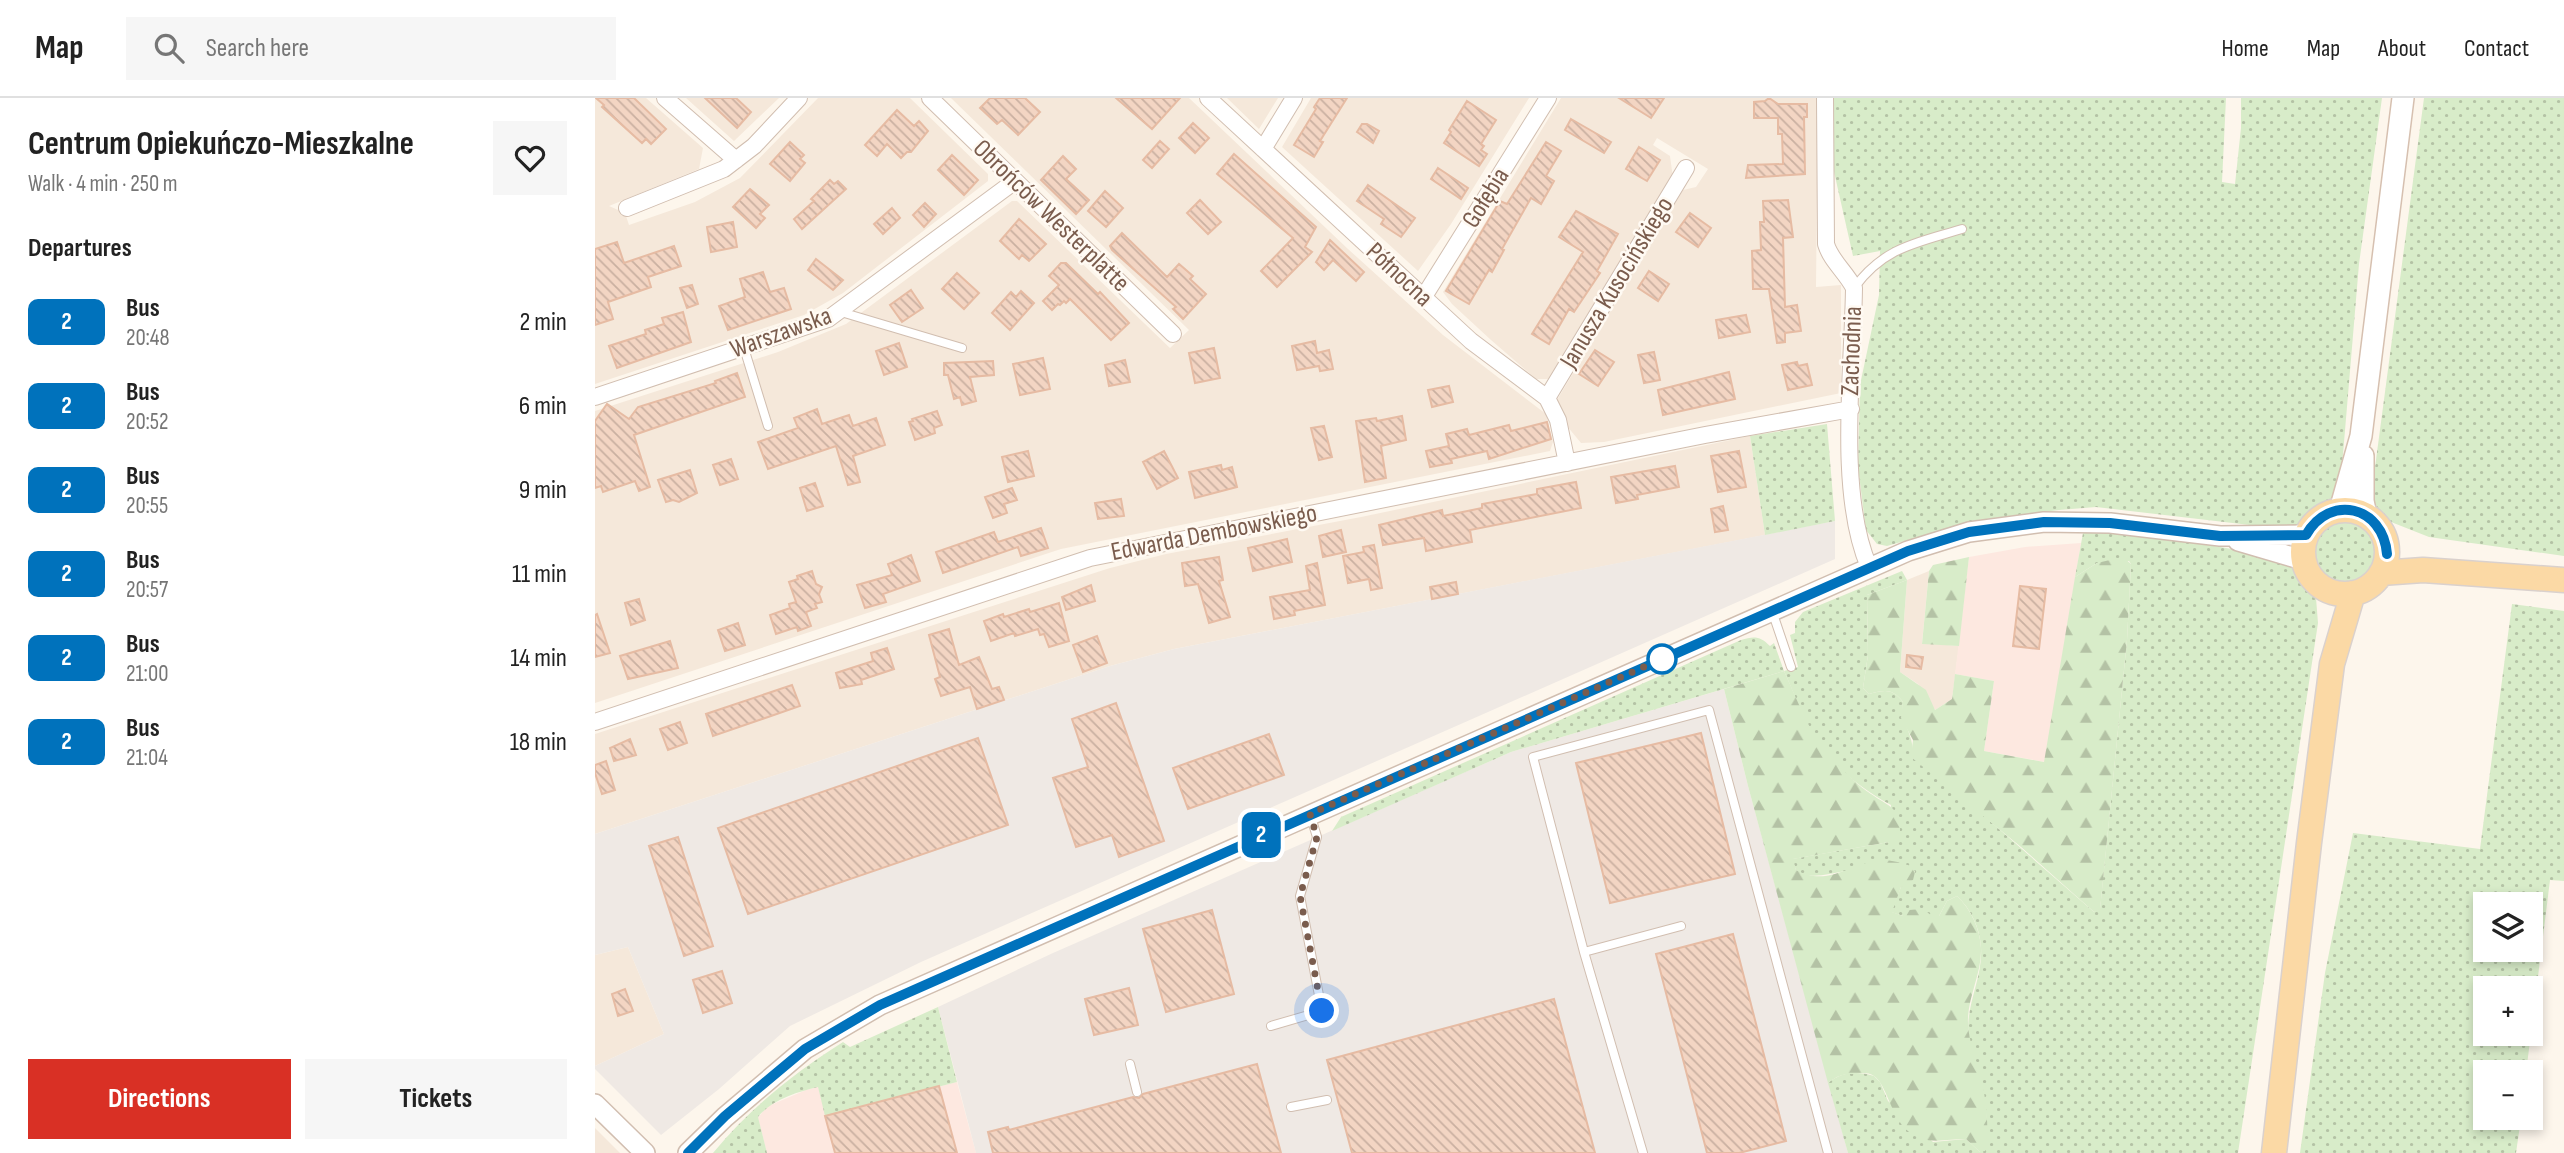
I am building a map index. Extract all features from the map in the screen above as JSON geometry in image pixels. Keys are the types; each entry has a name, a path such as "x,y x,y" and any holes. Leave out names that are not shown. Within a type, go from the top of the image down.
{"main road":[{"path":"2340,510 2361,436 2403,98"},
{"path":"2361,436 2366,515"},
{"path":"2349,509 2366,515 2379,528 2386,544 2387,554 2381,573 2369,586 2353,593 2327,590 2311,578 2303,559 2306,535 2316,520 2340,510 2349,509"},
{"path":"2386,544 2413,555 2512,575"},
{"path":"2381,573 2413,570 2564,580"},
{"path":"2327,590 2332,664"},
{"path":"2274,1153 2332,664 2353,593"}],"street":[{"path":"665,98 736,160"},
{"path":"627,208 712,173 736,160 754,146 799,98"},
{"name":"Obrońców Westerplatte","path":"930,98 1173,334"},
{"name":"Północna","path":"1208,98 1423,299 1471,341 1546,398 1558,420 1567,463"},
{"path":"1263,149 1294,98"},
{"name":"Gołębia","path":"1423,299 1548,98"},
{"name":"Zachodnia","path":"1825,98 1826,244 1829,253 1854,288 1851,468 1858,539 1869,567"},
{"name":"Janusza Kusocińskiego","path":"1546,398 1686,168"},
{"name":"Warszawska","path":"595,397 810,327 841,312 1014,181"},
{"name":"Edwarda Dembowskiego","path":"595,722 1090,558 1851,409"},
{"path":"688,1153 762,1083 805,1049 842,1026 921,986 1908,551 1950,537 2044,522 2110,523 2220,536 2306,535"},
{"path":"2220,536 2303,559"},
{"path":"595,1104 645,1153"}],"lane":[{"path":"1854,288 1868,268 1883,257 1902,247 1962,229"},
{"path":"841,312 962,348"},
{"path":"744,348 768,426"},
{"path":"1772,611 1791,667"},
{"path":"1643,1153 1584,952 1533,757 1709,710 1828,1153"},
{"path":"1271,1026 1322,1011 1300,896 1317,837 1310,814"},
{"path":"1584,952 1681,926"},
{"path":"1129,1064 1137,1092"},
{"path":"1291,1107 1327,1100"}],"shaded area":[{"path":"595,98 646,98 703,148 699,169 609,206 625,213 629,225 695,202 740,178 818,98 910,98 988,174 988,181 843,293 804,315 595,384"},
{"path":"686,98 779,98 734,141"},
{"path":"951,98 1189,98 1443,335 1546,414 1553,442 1550,451 1061,549 595,703 595,411 778,352 846,324 1012,201 1017,201 1170,348 1189,330"},
{"path":"1227,98 1278,98 1259,129"},
{"path":"1311,98 1529,98 1451,224 1418,271 1282,147"},
{"path":"1561,98 1818,98 1816,287 1841,285 1841,393 1604,442 1581,443 1567,426 1557,400 1683,190 1696,187 1708,169 1657,138 1653,145 1670,156 1673,178 1551,379 1536,379 1452,304 1443,292"},
{"path":"1750,436 1765,535 1174,649 1110,666 595,834 595,734 1110,568 1166,554 1361,517"},
{"path":"1835,521 1835,559 921,962 790,1026 719,1089 661,1135 595,1069 595,1066 664,1034 628,947 595,955 595,834 1110,666 1174,649"},
{"path":"2081,543 2045,762 1984,751 1994,681 1955,674 1969,557 2025,547"},
{"path":"1929,571 1922,643 1959,646 1952,699 1935,710 1918,684 1900,672 1907,580"},
{"path":"1724,689 1848,1153 976,1153 938,1007 1053,953 1511,752"},
{"path":"628,947 664,1034 595,1066 595,955"},
{"path":"957,1082 976,1153 767,1153 758,1118 766,1107 806,1090 818,1087 826,1116"},
{"path":"595,1128 620,1153 595,1153"}],"green space":[{"path":"1830,98 2226,98 2222,182 2235,184 2241,98 2382,98 2359,264 2341,478 2336,502 2305,522 2284,529 2096,507 1978,520 1887,546 1877,544 1866,530 1858,467 1860,385 1879,295 1880,251 1853,256 1830,154"},
{"path":"2424,98 2564,98 2564,556 2429,537 2386,520 2376,510 2372,490"},
{"path":"1827,424 1835,521 1765,535 1750,436"},
{"path":"2346,520 2364,526 2372,534 2378,552 2372,570 2364,578 2346,584 2328,578 2320,570 2314,552 2320,534 2328,526"},
{"path":"2083,533 2116,533 2173,539 2267,555 2292,563 2316,598 2318,623 2238,1153 1848,1153 1828,1083 1838,1077 1856,1073 1874,1076 1880,1082 1888,1101 1933,1142 1966,1139 1980,1152 1987,1127 1986,1112 1968,1027 1981,959 1979,933 1967,907 1957,896 1947,901 1939,916 1903,916 1891,912 1901,887 1915,872 1908,866 1881,864 1817,876 1796,870 1792,859 1889,842 1891,805 1869,792 1838,767 1821,747 1784,671 1798,667 1790,635 1795,633 1795,622 1803,612 1902,571 1907,580 1867,595 1868,655 1863,688 1869,694 1888,691 1899,697 1903,702 1913,754 2094,912 2100,909 2127,640 2131,564 2129,561 2097,563 2075,577"},
{"path":"1969,557 1959,646 1922,644 1929,571 1933,565"},
{"path":"2123,557 2131,564 2127,640 2100,910 2094,912 2021,847 1911,757 1913,740 1901,718 1903,702 1892,692 1869,694 1863,688 1868,655 1867,595 1907,580 1900,672 1926,690 1935,710 1952,699 1955,674 1994,681 1984,751 2044,762 2075,577 2097,563"},
{"path":"2512,604 2564,611 2564,881 2550,880 2543,936 2543,892 2473,892 2473,962 2540,962 2538,976 2473,976 2473,1046 2529,1046 2528,1060 2473,1060 2473,1130 2519,1130 2516,1153 2300,1153 2325,973 2353,833 2480,849"},
{"path":"1757,638 1770,646 1774,643 1784,671 1511,752 1332,831 1341,817 1741,640"},
{"path":"1784,671 1806,719 1826,752 1866,791 1897,813 1900,826 1900,835 1889,842 1793,859 1796,870 1819,876 1881,860 1901,863 1913,867 1915,872 1913,880 1901,887 1892,912 1903,916 1909,910 1923,909 1932,916 1939,916 1947,901 1957,896 1974,920 1979,934 1981,957 1969,1009 1968,1026 1985,1098 1985,1151 1980,1152 1966,1139 1936,1141 1915,1136 1902,1125 1882,1086 1872,1075 1843,1075 1828,1083 1724,689"},
{"path":"938,1007 957,1082 825,1116 818,1087 802,1091 777,1101 758,1117 767,1153 713,1153 773,1092 843,1042 850,1047"}],"building":[{"path":"596,98 634,98 666,129 651,144 646,139 642,143 602,107 604,105"},
{"path":"705,98 736,98 751,112 737,128"},
{"path":"990,98 1025,98 1040,112 1018,135 1002,120 997,124 980,108"},
{"path":"1116,98 1180,98 1152,129"},
{"path":"1320,98 1347,98 1320,141 1323,142 1314,157 1294,145"},
{"path":"1619,98 1664,98 1651,118"},
{"path":"1769,98 1778,104 1807,104 1807,117 1804,117 1805,174 1746,178 1748,165 1783,164 1782,134 1778,134 1778,118 1754,118 1754,102"},
{"path":"1467,101 1496,120 1481,144 1484,146 1481,150 1487,154 1479,166 1444,143"},
{"path":"897,110 914,126 919,121 928,131 911,152 901,158 887,144 877,156 865,145"},
{"path":"1571,119 1611,142 1604,153 1565,130"},
{"path":"1193,123 1209,138 1195,153 1179,138"},
{"path":"1362,124 1379,131 1373,143 1357,132"},
{"path":"1160,141 1169,149 1152,168 1143,160"},
{"path":"790,142 804,155 800,159 805,163 790,181 770,164"},
{"path":"1546,142 1561,151 1546,176 1554,181 1541,204 1531,198 1492,272 1489,270 1469,304 1446,291 1500,201 1507,204"},
{"path":"1639,147 1660,160 1647,181 1626,169"},
{"path":"1234,154 1316,227 1305,247 1312,252 1277,287 1261,271 1293,238 1217,174"},
{"path":"952,155 978,180 964,195 938,170"},
{"path":"1063,156 1076,169 1066,179 1089,200 1076,214 1041,180"},
{"path":"1438,168 1468,188 1461,199 1431,179"},
{"path":"830,180 834,184 838,181 846,189 802,229 794,219 814,201 811,199"},
{"path":"1368,185 1415,218 1401,237 1381,224 1384,219 1357,201"},
{"path":"750,189 769,205 760,214 765,218 756,228 733,207"},
{"path":"1105,191 1123,208 1106,227 1088,211"},
{"path":"1200,200 1221,222 1208,234 1187,213"},
{"path":"1788,200 1793,237 1783,238 1785,307 1797,305 1801,331 1785,333 1785,342 1777,343 1769,289 1753,289 1752,251 1761,250 1760,222 1764,222 1763,201"},
{"path":"925,203 936,214 924,227 913,215"},
{"path":"892,208 900,218 883,234 874,224"},
{"path":"1576,211 1618,234 1597,271 1600,273 1574,312 1569,309 1549,344 1532,334 1583,252 1559,237"},
{"path":"1690,213 1711,228 1698,247 1676,232"},
{"path":"1019,219 1046,244 1029,261 1022,255 1019,259 1000,241"},
{"path":"733,222 737,247 711,252 707,227"},
{"path":"1122,233 1167,277 1179,264 1193,276 1190,279 1206,294 1183,319 1173,309 1176,307 1112,250 1110,246"},
{"path":"1330,240 1364,272 1356,281 1333,260 1324,270 1316,262"},
{"path":"617,242 624,263 674,246 681,266 648,277 651,287 608,302 613,319 595,325 595,249"},
{"path":"816,259 843,280 833,290 808,270"},
{"path":"1061,263 1066,263 1098,294 1100,292 1129,323 1111,340 1070,299 1052,310 1043,301 1059,285 1049,276"},
{"path":"1649,271 1669,284 1658,301 1638,288"},
{"path":"763,272 770,292 784,288 791,309 728,330 719,306 745,297 740,279"},
{"path":"957,273 979,293 964,309 942,289"},
{"path":"692,285 698,304 687,308 680,288"},
{"path":"911,290 923,308 902,322 890,305"},
{"path":"1021,291 1034,303 1010,330 992,313 1011,292 1016,297"},
{"path":"683,312 691,342 617,368 609,346 646,334 645,330 664,324 662,318"},
{"path":"1746,315 1750,332 1719,338 1716,320"},
{"path":"1315,341 1317,353 1329,350 1333,369 1320,371 1319,366 1297,370 1292,346"},
{"path":"899,343 907,367 884,375 876,351"},
{"path":"1214,348 1220,378 1195,383 1189,353"},
{"path":"1595,350 1614,362 1598,386 1579,374"},
{"path":"1654,352 1660,380 1644,383 1638,355"},
{"path":"1043,358 1050,389 1020,395 1013,364"},
{"path":"1125,360 1130,382 1109,386 1105,365"},
{"path":"993,361 994,375 970,377 976,401 962,405 960,397 954,399 948,375 944,375 944,363"},
{"path":"1797,362 1798,366 1807,364 1812,385 1788,390 1782,365"},
{"path":"1729,372 1735,399 1663,415 1658,390"},
{"path":"737,373 745,397 634,435 650,487 639,491 635,481 603,492 601,486 595,488 595,421 607,404 629,419 638,407 716,383 715,381"},
{"path":"1449,386 1453,402 1432,407 1428,390"},
{"path":"817,409 822,424 849,415 853,426 876,418 885,445 853,456 860,482 848,485 836,446 768,469 758,442 798,428 794,418"},
{"path":"937,411 942,425 934,428 935,433 915,440 909,422"},
{"path":"1402,416 1406,440 1381,446 1386,478 1365,482 1356,421 1376,418 1377,421"},
{"path":"1547,422 1551,439 1489,459 1487,451 1430,467 1426,451 1449,446 1446,434 1467,429 1469,435 1509,425 1511,431"},
{"path":"1324,426 1332,457 1319,460 1311,428"},
{"path":"1028,451 1034,476 1008,482 1002,457"},
{"path":"1164,451 1178,478 1157,489 1143,462"},
{"path":"1739,451 1746,487 1718,492 1711,456"},
{"path":"731,459 738,479 720,485 713,465"},
{"path":"1221,465 1222,470 1232,467 1237,487 1195,498 1189,472"},
{"path":"1675,466 1679,487 1637,495 1638,499 1616,503 1611,477"},
{"path":"690,470 697,493 679,502 666,502 658,480"},
{"path":"1576,482 1581,508 1470,530 1472,542 1426,551 1424,538 1383,545 1379,525 1442,510 1443,516 1482,508 1482,504 1537,494 1537,489"},
{"path":"815,483 823,506 807,511 800,488"},
{"path":"1012,488 1017,500 1004,504 1007,513 993,518 985,497"},
{"path":"1121,499 1124,516 1098,519 1095,503"},
{"path":"1723,506 1728,530 1715,532 1711,509"},
{"path":"1041,528 1048,548 1021,556 1018,547 943,573 936,552 994,532 998,542"},
{"path":"1341,530 1346,552 1323,557 1319,536"},
{"path":"1287,539 1292,562 1253,571 1248,548"},
{"path":"1374,545 1382,588 1371,590 1369,579 1348,583 1343,556 1364,552 1363,547"},
{"path":"911,555 920,581 883,594 886,602 865,608 857,585 892,575 888,564"},
{"path":"1219,557 1223,580 1219,581 1230,617 1209,623 1198,584 1185,586 1182,563"},
{"path":"1317,563 1325,605 1294,611 1295,615 1274,619 1270,597 1310,590 1306,566"},
{"path":"812,571 816,584 822,587 819,594 822,602 815,604 817,608 806,612 811,626 798,631 797,627 776,634 770,615 790,608 789,604 796,602 789,582"},
{"path":"1456,582 1458,594 1432,599 1430,587"},
{"path":"1091,585 1095,601 1066,610 1062,597"},
{"path":"2020,586 2046,589 2039,649 2013,646"},
{"path":"639,599 645,620 631,625 625,603"},
{"path":"1059,603 1069,641 1049,647 1044,634 1040,635 1038,629 991,641 984,621 1003,614 1004,617 1029,609 1030,612"},
{"path":"597,614 610,653 595,657 595,615"},
{"path":"738,623 745,645 725,651 718,630"},
{"path":"949,629 959,665 979,657 992,689 999,687 1004,700 977,709 970,687 941,696 935,679 940,677 929,635"},
{"path":"1097,636 1107,663 1083,672 1073,645"},
{"path":"670,641 678,668 628,679 620,656"},
{"path":"887,648 894,669 861,680 862,684 840,688 836,673 873,661 871,653"},
{"path":"1907,655 1923,657 1921,669 1906,667"},
{"path":"792,685 800,706 713,736 706,714"},
{"path":"1116,703 1164,841 1119,857 1112,835 1076,847 1053,778 1088,767 1072,719"},
{"path":"680,722 687,743 668,750 660,729"},
{"path":"1701,733 1735,874 1610,903 1576,763"},
{"path":"1269,734 1284,775 1188,809 1173,768"},
{"path":"978,738 1008,825 748,914 718,828"},
{"path":"630,739 636,755 614,761 610,748"},
{"path":"606,761 615,790 602,794 595,765"},
{"path":"678,837 713,946 684,956 649,846"},
{"path":"1212,910 1234,994 1166,1012 1143,929"},
{"path":"1733,934 1786,1141 1739,1153 1707,1153 1656,954"},
{"path":"722,971 732,1003 703,1013 693,980"},
{"path":"1129,988 1138,1025 1094,1035 1085,999"},
{"path":"625,989 633,1011 618,1016 612,994"},
{"path":"1554,999 1595,1153 1352,1153 1327,1060"},
{"path":"1257,1064 1281,1153 993,1153 988,1132 1008,1127 1009,1130 1133,1097 1139,1098 1143,1094"},
{"path":"939,1086 957,1153 835,1153 825,1116"}],"bus line":[{"name":"2","path":"688,1153 762,1083 805,1049 880,1005 1908,551 1969,532 2044,522 2110,523 2220,536 2306,535 2310,527 2323,515 2349,509 2366,515 2379,528 2384,536 2387,554"}],"route":[{"path":"1322,1011 1300,896 1317,837 1310,814 1662,659"}]}
